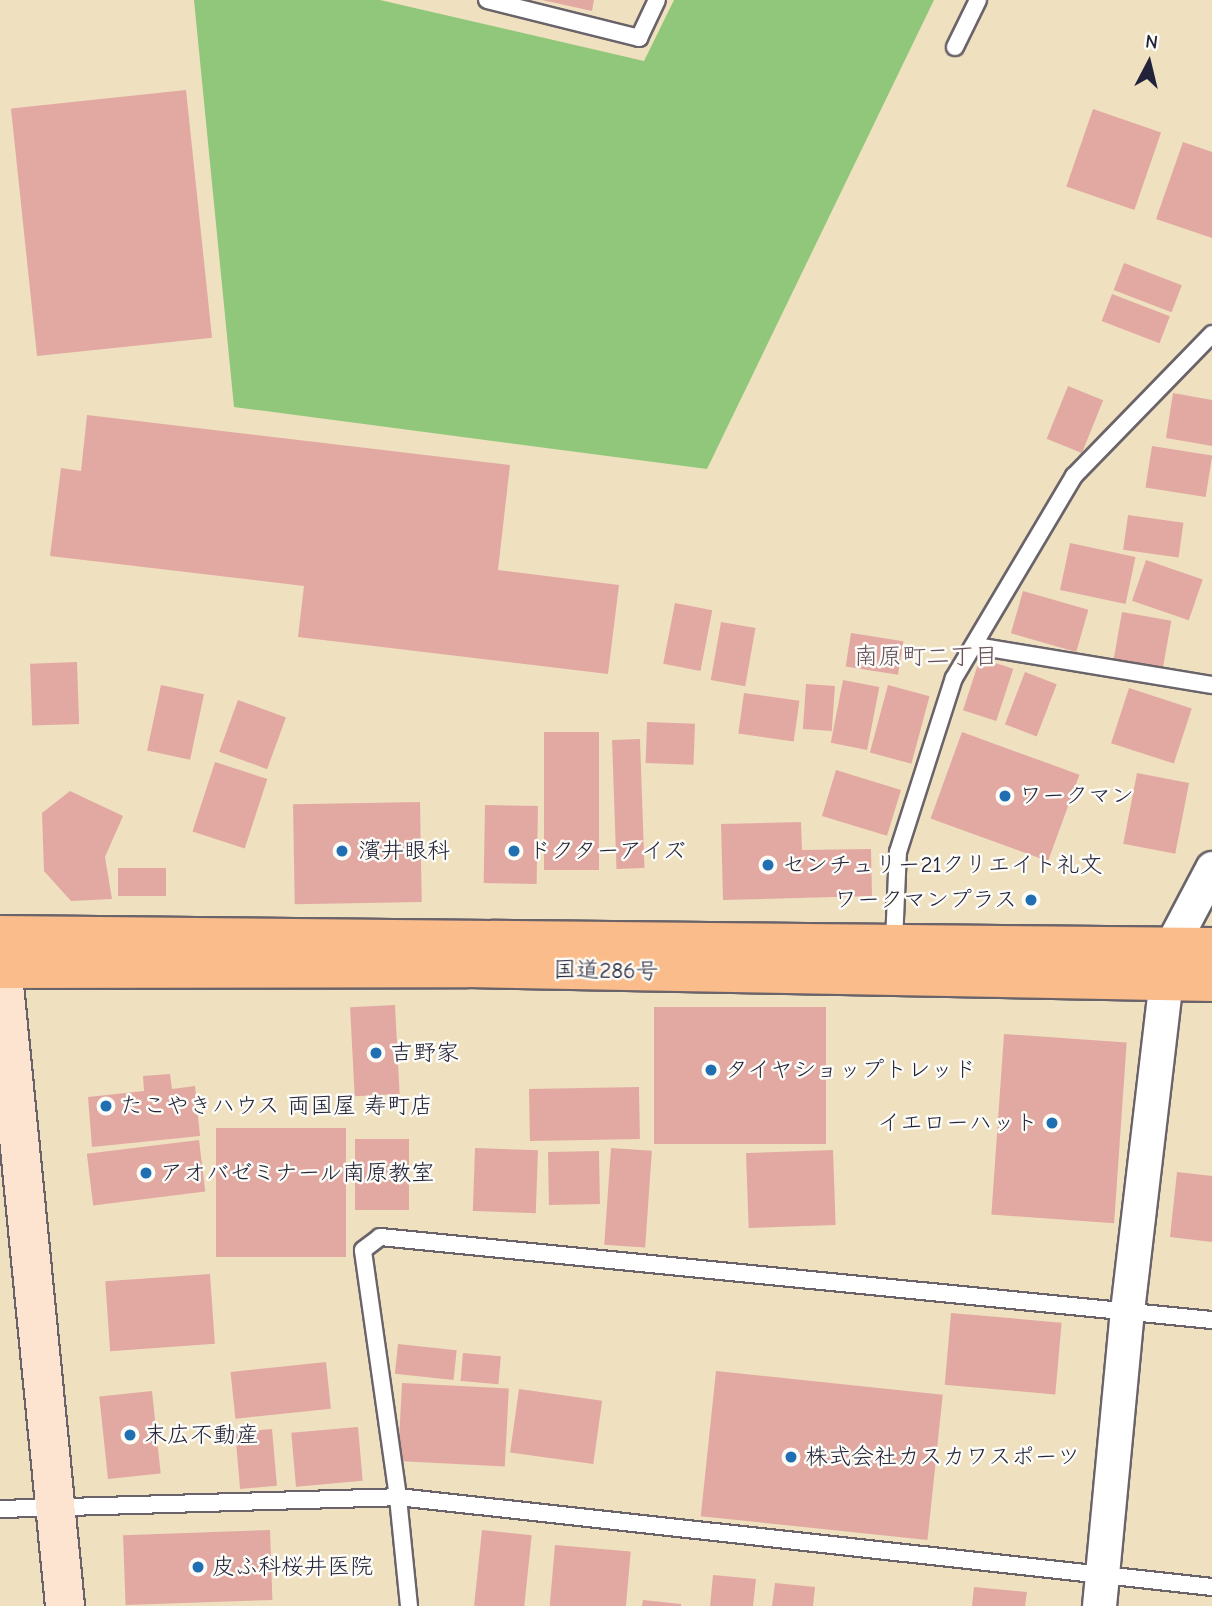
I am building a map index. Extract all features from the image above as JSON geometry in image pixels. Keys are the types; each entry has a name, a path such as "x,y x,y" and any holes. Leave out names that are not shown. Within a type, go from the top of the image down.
{"highway":[{"name":"国道286号","path":"0,954 894,942 1169,962 1212,982"},
{"name":"国道286号","path":"0,954 468,968 1169,962 1212,947"}],"street":[{"path":"1101,1591 1127,1311 1169,962 1212,868"},
{"path":"0,954 65,1606"}],"lane":[{"path":"487,0 511,3 639,38 657,0"},
{"path":"955,47 978,0"},
{"path":"894,942 898,852 954,678 976,646 1074,476 1212,334"},
{"path":"976,646 1212,685"},
{"path":"408,1606 398,1497 363,1250 380,1237 1212,1320"},
{"path":"0,1509 398,1497 1101,1591 1212,1587"}],"green space":[{"path":"194,0 380,0 644,61 674,0 934,0 707,469 234,407"}],"building":[{"path":"542,0 594,0 592,11"},
{"path":"186,90 212,338 37,356 11,108"},
{"path":"1093,109 1161,132 1134,210 1066,187"},
{"path":"1183,142 1212,152 1212,238 1156,219"},
{"path":"1124,263 1182,285 1171,312 1114,290"},
{"path":"1112,294 1170,316 1159,343 1102,321"},
{"path":"1068,386 1103,400 1082,453 1047,439"},
{"path":"1173,393 1212,400 1212,446 1166,438"},
{"path":"87,415 510,465 498,570 619,585 608,674 298,637 304,586 50,556 61,468 81,471"},
{"path":"1152,446 1212,456 1206,497 1145,487"},
{"path":"1128,515 1183,523 1179,557 1123,550"},
{"path":"1070,543 1136,557 1126,604 1060,590"},
{"path":"1146,560 1203,580 1189,620 1132,601"},
{"path":"1023,591 1088,610 1076,652 1011,633"},
{"path":"675,603 712,610 700,671 663,664"},
{"path":"1122,612 1171,621 1163,669 1113,660"},
{"path":"721,622 755,628 745,686 711,680"},
{"path":"851,633 903,641 898,675 846,667"},
{"path":"980,658 1013,669 996,721 963,710"},
{"path":"77,662 79,724 32,726 30,664"},
{"path":"1025,672 1057,684 1037,736 1005,724"},
{"path":"843,680 879,687 867,750 831,743"},
{"path":"806,684 835,686 832,731 803,729"},
{"path":"161,685 204,694 190,760 147,751"},
{"path":"888,685 930,696 911,764 870,753"},
{"path":"1129,688 1192,708 1174,764 1111,743"},
{"path":"744,693 799,701 794,741 738,734"},
{"path":"238,700 286,717 267,769 219,752"},
{"path":"647,722 695,724 694,765 646,763"},
{"path":"544,732 599,732 599,870 544,870"},
{"name":"ワークマン","path":"962,732 1079,775 1048,861 931,818"},
{"path":"640,739 645,868 617,869 612,740"},
{"path":"215,762 267,779 245,848 192,831"},
{"path":"836,770 901,790 887,836 822,816"},
{"path":"1137,773 1189,783 1175,854 1123,844"},
{"path":"70,791 123,816 105,857 112,899 71,901 44,871 42,813"},
{"path":"420,802 422,902 295,904 293,804"},
{"path":"485,805 538,806 537,884 484,883"},
{"path":"801,822 802,850 871,849 872,896 723,900 721,824"},
{"path":"118,868 166,868 166,896 118,896"},
{"path":"395,1005 400,1094 355,1096 350,1007"},
{"path":"654,1007 826,1007 826,1144 654,1144"},
{"path":"1004,1034 1127,1043 1114,1223 991,1215"},
{"path":"170,1074 172,1089 195,1086 200,1136 92,1147 88,1097 144,1091 143,1076"},
{"path":"639,1087 640,1139 530,1141 529,1089"},
{"path":"216,1128 346,1128 346,1257 216,1257"},
{"path":"355,1139 409,1139 409,1210 355,1210"},
{"name":"アオバゼミナール南原教室","path":"199,1140 205,1192 93,1205 87,1154"},
{"path":"475,1148 538,1150 536,1213 473,1211"},
{"path":"611,1148 652,1151 645,1248 604,1245"},
{"path":"833,1150 836,1225 749,1228 746,1153"},
{"path":"599,1151 600,1204 549,1205 548,1152"},
{"path":"1177,1172 1212,1176 1212,1242 1170,1237"},
{"path":"210,1274 215,1344 110,1351 105,1281"},
{"path":"951,1313 1062,1323 1055,1394 945,1385"},
{"path":"398,1344 457,1350 454,1380 395,1374"},
{"path":"463,1353 501,1356 498,1384 461,1381"},
{"path":"326,1362 331,1409 235,1419 231,1372"},
{"path":"716,1371 943,1395 927,1540 701,1516"},
{"path":"402,1383 509,1389 505,1466 398,1461"},
{"path":"519,1389 602,1401 593,1464 510,1452"},
{"name":"末広不動産","path":"152,1391 161,1474 108,1479 99,1397"},
{"path":"358,1427 363,1481 296,1487 291,1433"},
{"path":"272,1429 277,1486 240,1489 235,1432"},
{"name":"皮ふ科桜井医院","path":"270,1530 272,1600 126,1605 123,1535"},
{"path":"482,1530 532,1535 524,1606 474,1606"},
{"path":"555,1545 631,1552 626,1606 550,1606"},
{"path":"713,1575 756,1579 753,1606 710,1606"},
{"path":"775,1583 815,1587 813,1606 772,1606"},
{"path":"974,1587 1027,1592 1025,1606 972,1606"},
{"path":"643,1600 681,1604 681,1606 642,1606"}],"place":[{"name":"ワークマン","path":"1005,796"},
{"name":"濱井眼科","path":"342,851"},
{"name":"ドクターアイズ","path":"514,851"},
{"name":"センチュリー21クリエイト礼文","path":"768,865"},
{"name":"ワークマンプラス","path":"1031,900"},
{"name":"吉野家","path":"376,1053"},
{"name":"タイヤショップトレッド","path":"711,1070"},
{"name":"たこやきハウス 両国屋 寿町店","path":"106,1106"},
{"name":"イエローハット","path":"1052,1123"},
{"name":"アオバゼミナール南原教室","path":"146,1173"},
{"name":"末広不動産","path":"130,1435"},
{"name":"株式会社カスカワスポーツ","path":"791,1457"},
{"name":"皮ふ科桜井医院","path":"198,1567"}],"district":[{"name":"南原町二丁目","path":"926,657"}]}
